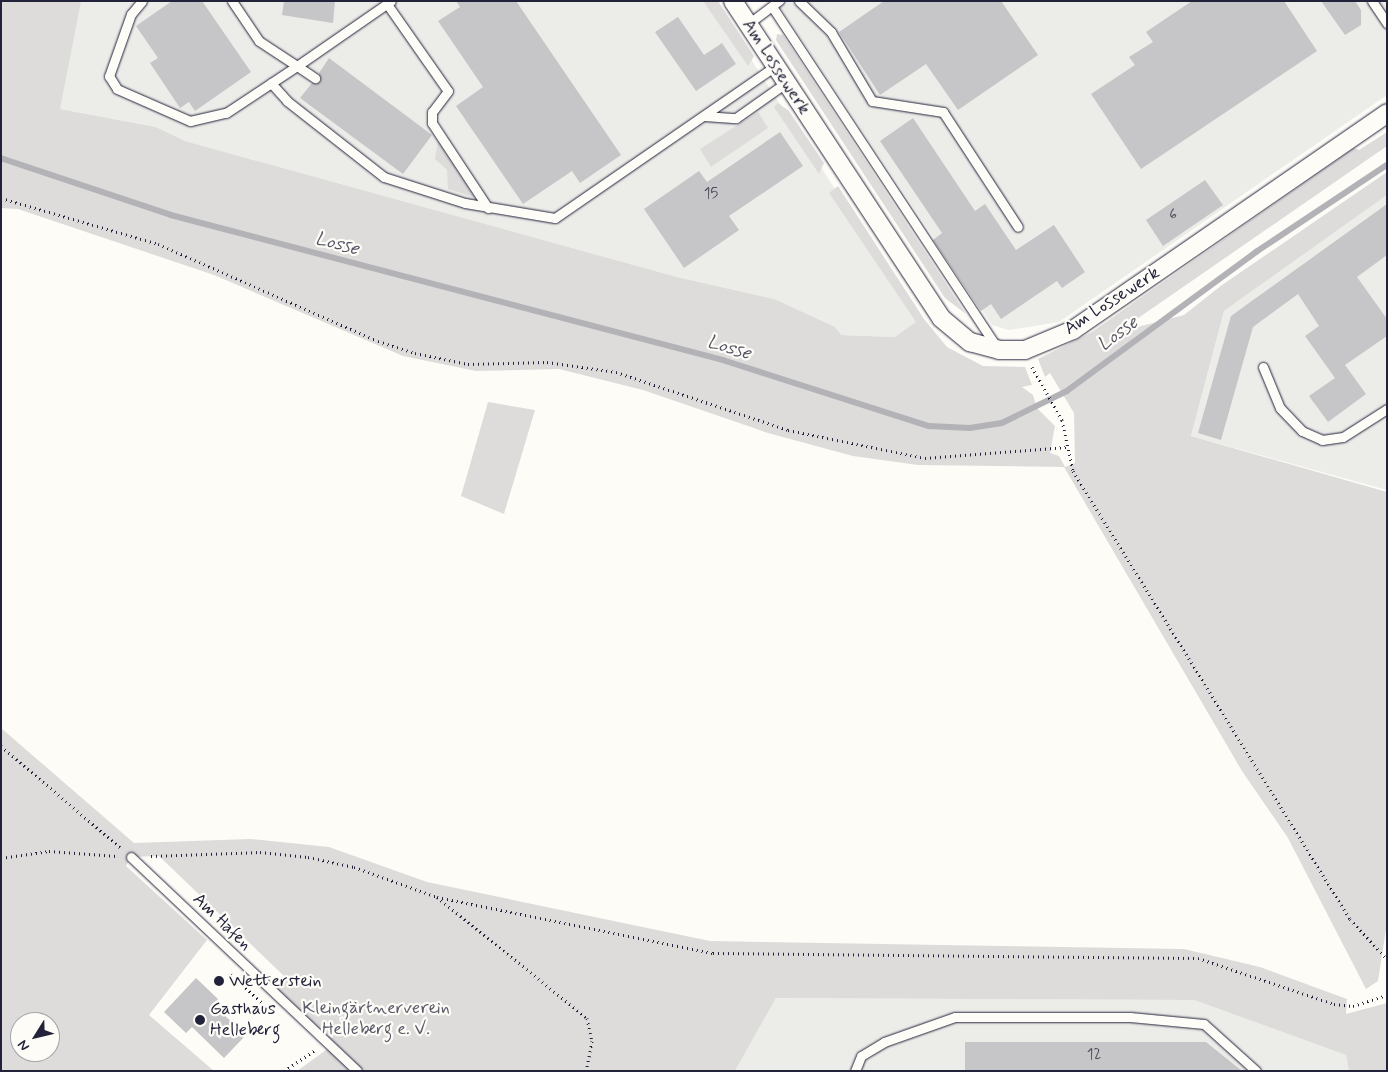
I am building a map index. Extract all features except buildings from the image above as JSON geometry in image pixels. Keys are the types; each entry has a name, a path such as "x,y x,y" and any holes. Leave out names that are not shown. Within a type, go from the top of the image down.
{"street":[{"name":"Am Lossewerk","path":"733,1 941,318 970,342 999,350 1025,350 1073,330 1387,113"}],"lane":[{"path":"142,1 131,14 109,76 117,89 190,122 226,113 389,3 448,91 432,112 432,123 488,208"},
{"path":"232,1 259,41 315,78"},
{"path":"799,1 832,32 872,101 943,112 1018,227"},
{"path":"1372,1 1387,24"},
{"path":"748,24 776,4 999,350"},
{"path":"271,83 287,101 384,177 488,208 555,218 776,66"},
{"path":"704,116 736,118 786,82"},
{"path":"1263,367 1280,408 1302,431 1322,440 1343,437 1387,409"},
{"name":"Am Hafen","path":"131,857 358,1071"},
{"path":"854,1071 861,1056 884,1042 955,1017 1130,1017 1204,1024 1256,1071"}],"path":[{"path":"1,198 158,244 378,341 416,353 468,364 547,362 616,372 788,430 925,458 1067,448"},
{"path":"1038,381 1062,420 1073,471 1350,919 1387,959"},
{"path":"1,746 131,857"},
{"path":"1,858 49,852 131,857 260,852 308,857 354,867 437,897 712,953 1198,958 1334,1004 1353,1006 1387,995"},
{"path":"437,897 587,1018 592,1041 586,1071"},
{"path":"284,1071 326,1042"}],"shaded area":[{"path":"56,1 713,1 924,326 895,337 841,335 774,299 677,277 185,141 156,127 60,109"},
{"path":"776,1 1387,1 1387,95 1059,322 1009,330 992,325"},
{"path":"1387,195 1387,490 1191,436 1224,311"},
{"path":"776,998 1194,1000 1346,1055 1349,1071 735,1071"}],"green space":[{"path":"1,1 81,1 60,109 156,127 185,141 677,277 774,299 835,327 841,335 895,337 916,322 829,193 838,186 924,319 947,347 983,366 1025,367 1032,385 1022,387 1033,395 1037,408 1055,426 1050,453 1059,456 1065,467 1075,463 1074,413 1050,373 1045,377 1038,359 1092,332 1354,148 1359,150 1387,132 1387,146 1118,332 1184,315 1222,285 1387,172 1387,195 1224,311 1191,436 1387,492 1387,923 1378,981 1366,989 1288,838 1242,771 1064,467 918,465 853,456 768,433 643,390 559,369 476,371 403,356 214,275 18,209 1,208"},
{"path":"703,1 718,1 754,56 748,66"},
{"path":"777,34 783,35 966,314 945,298 776,40"},
{"path":"778,103 789,111 824,163 819,174 774,107"},
{"path":"758,112 768,128 711,167 700,149"},
{"path":"438,141 474,197 448,189 447,170 435,159"},
{"path":"488,402 535,410 504,514 461,496"},
{"name":"Kleingärtnerverein Helleberg e. V.","path":"1,728 134,843 251,839 329,847 427,882 710,941 1184,949 1260,967 1347,999 1346,1014 1387,1003 1387,1071 1349,1071 1346,1055 1194,1000 776,998 735,1071 297,1071 333,1045 274,987 284,976 159,856 131,857 126,866 207,940 149,1015 214,1071 1,1071"}],"waterway":[{"name":"Losse","path":"1,158 171,215 723,360 929,426 970,428 1002,423 1067,391 1256,252 1387,165"}],"place":[{"name":"Wetterstein","path":"219,981"},
{"name":"Gasthaus Helleberg","path":"200,1020"}]}
